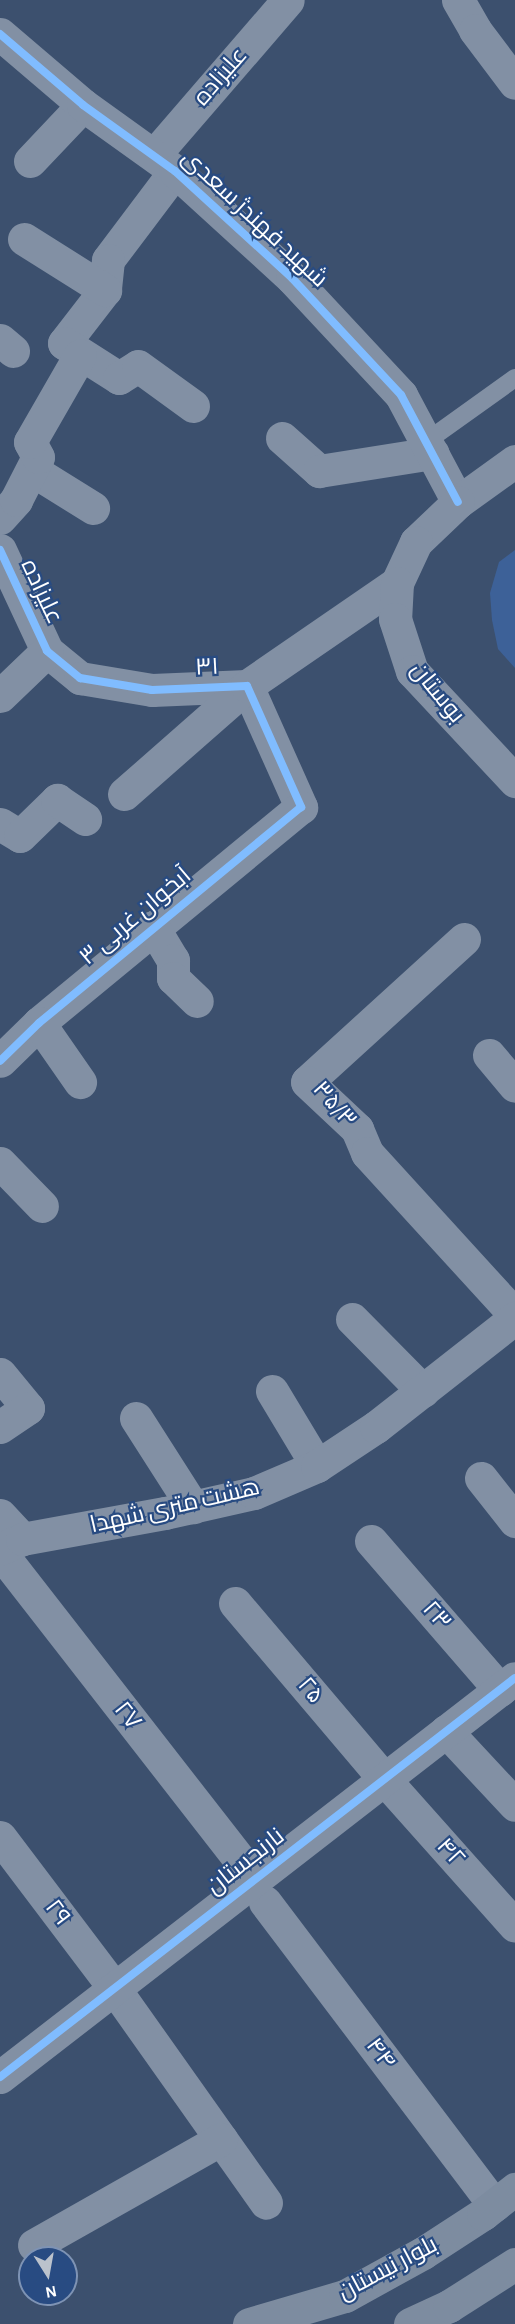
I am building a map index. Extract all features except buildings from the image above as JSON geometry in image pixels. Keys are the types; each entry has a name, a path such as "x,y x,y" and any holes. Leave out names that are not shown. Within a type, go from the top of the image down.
{"main road":[{"name":"بلوار نیستان","path":"259,2322 345,2296 423,2253 505,2197"},
{"path":"410,2324 450,2306 515,2265"}],"street":[{"name":"علیزاده","path":"105,290 108,260 165,162 288,0"},
{"path":"458,0 475,30 515,82"},
{"name":"شهید فهندژ سعدی","path":"0,34 83,105 165,162 292,278 401,396 458,502"},
{"path":"30,161 83,105"},
{"path":"5,503 32,470 38,457 30,442 72,349 105,290 24,239"},
{"path":"72,349 119,378 138,366 193,406"},
{"path":"282,438 320,471 430,447"},
{"name":"بوستان","path":"515,461 458,502 416,542 397,583 395,619 412,671 515,781"},
{"path":"32,470 93,508"},
{"name":"علیزاده","path":"0,550 47,651 0,696"},
{"path":"124,794 247,686 397,583"},
{"name":"۳۱","path":"47,651 80,678 152,690 247,686 301,807"},
{"path":"0,824 20,836 57,800 85,819"},
{"name":"آبخوان غربی ۳","path":"0,1061 39,1023 301,807"},
{"path":"153,927 173,960 173,978 197,1001"},
{"name":"۳۵/۳","path":"464,939 307,1082 357,1129 367,1153 515,1316"},
{"path":"39,1023 80,1082"},
{"path":"489,1055 515,1086"},
{"path":"0,1163 42,1206"},
{"name":"هشت متری شهدا","path":"7,1547 255,1493 317,1466 376,1427 515,1316"},
{"path":"352,1319 423,1391"},
{"path":"0,1374 28,1408 0,1427"},
{"path":"272,1391 317,1466"},
{"path":"136,1418 193,1507"},
{"path":"481,1478 515,1521"},
{"name":"۲۷","path":"0,1515 7,1547 260,1891"},
{"name":"۲۳","path":"371,1541 508,1684"},
{"name":"۲۵","path":"235,1603 385,1780"},
{"name":"نارنجستان","path":"1,2074 114,1988 260,1891 385,1780 508,1684"},
{"path":"446,1731 515,1805"},
{"name":"۴۲","path":"385,1780 515,1926"},
{"name":"۲۹","path":"0,1837 114,1988 266,2203"},
{"name":"۴۴","path":"260,1891 505,2197"},
{"path":"33,2245 221,2139"}],"lane":[{"path":"430,447 515,378"}],"shaded area":[{"path":"515,550 515,668 498,649 492,620 490,593 499,562"}],"cycle path":[{"path":"0,34 83,105 175,171 292,278 401,395 458,502"},
{"path":"0,550 47,651 80,678 152,690 247,686 301,807 39,1023 0,1061"},
{"path":"0,2077 515,1678"}]}
